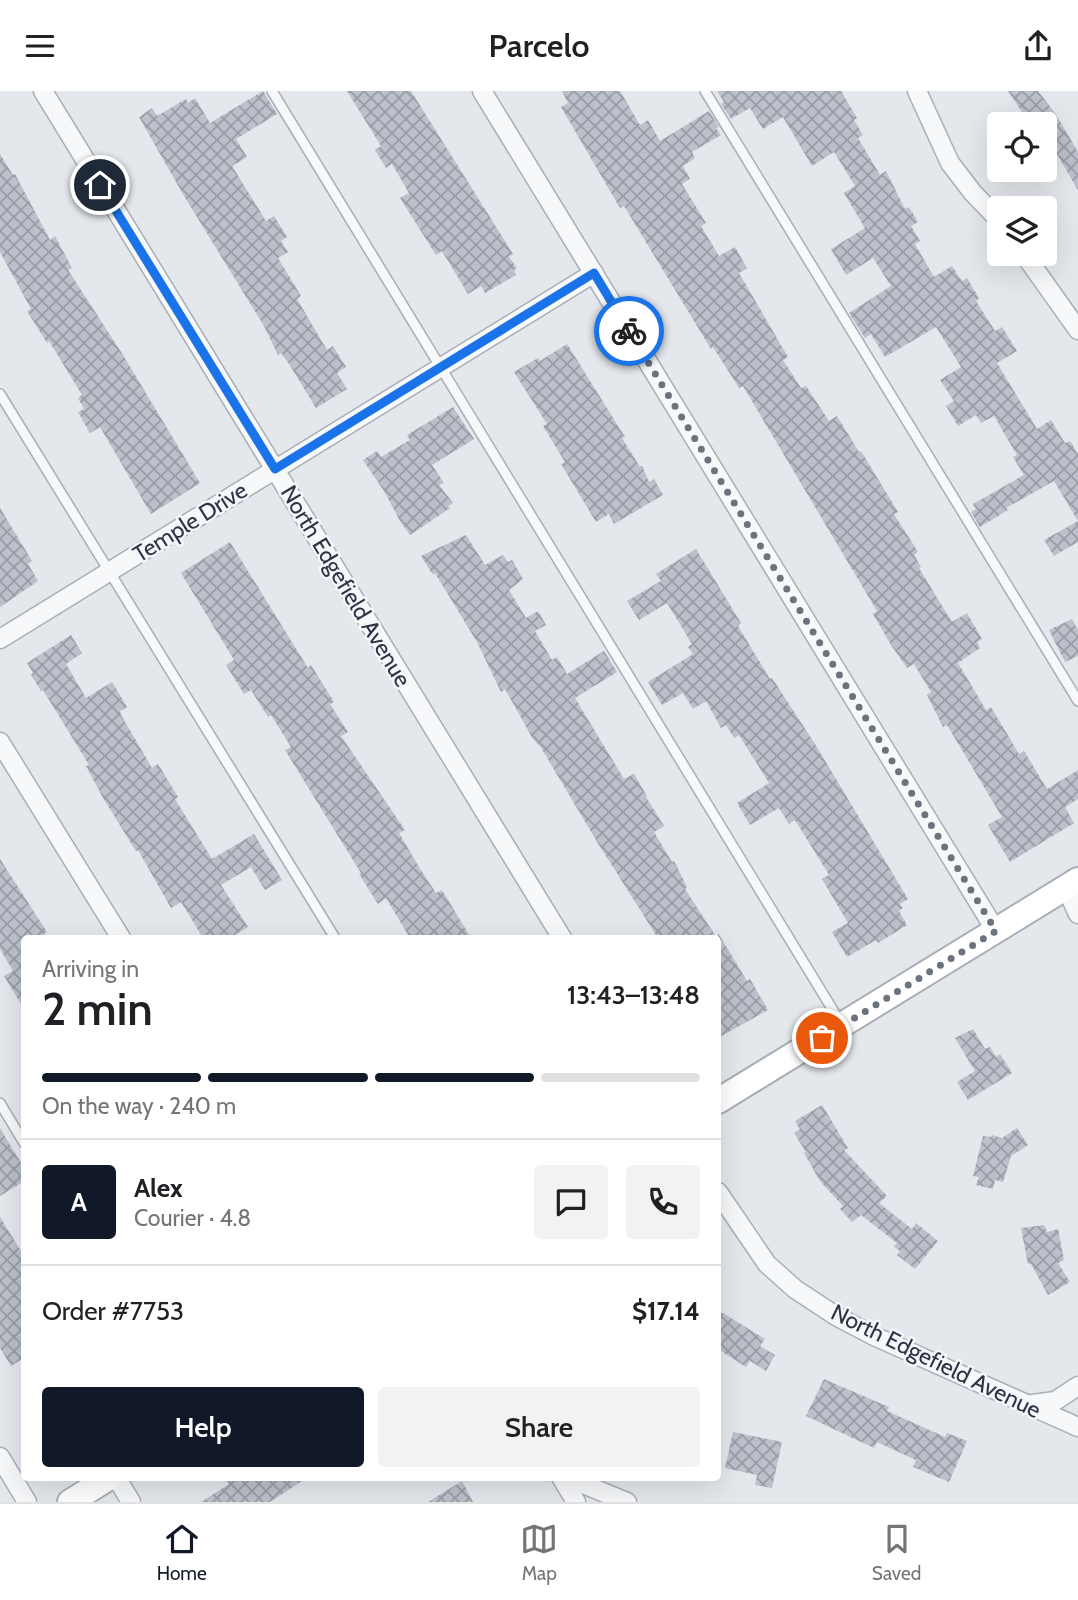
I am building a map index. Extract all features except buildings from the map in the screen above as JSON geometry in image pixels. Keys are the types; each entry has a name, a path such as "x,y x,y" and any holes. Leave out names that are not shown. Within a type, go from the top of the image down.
{"street":[{"name":"North Edgefield Avenue","path":"43,91 560,935"},
{"path":"482,91 996,931"},
{"path":"917,91 950,163 987,208"},
{"path":"1033,266 1078,330"},
{"name":"Temple Drive","path":"0,639 594,273"},
{"path":"0,742 119,935"},
{"path":"721,1099 1072,884 1078,914"},
{"name":"North Edgefield Avenue","path":"721,1197 742,1231 767,1263 795,1289 836,1316 874,1336 1078,1427"},
{"path":"1025,1405 1055,1401 1078,1387"},
{"path":"0,1457 27,1502"},
{"path":"70,1502 106,1481"},
{"path":"116,1481 131,1502"},
{"path":"563,1481 576,1502"},
{"path":"576,1481 627,1502"}],"lane":[{"path":"272,91 842,1026"},
{"path":"705,91 1078,701"},
{"path":"0,394 333,935"},
{"path":"0,1103 21,1138"}],"way so far":[{"path":"629,331 996,931 822,1038"}],"route":[{"path":"100,185 275,469 594,273 629,331"}]}
